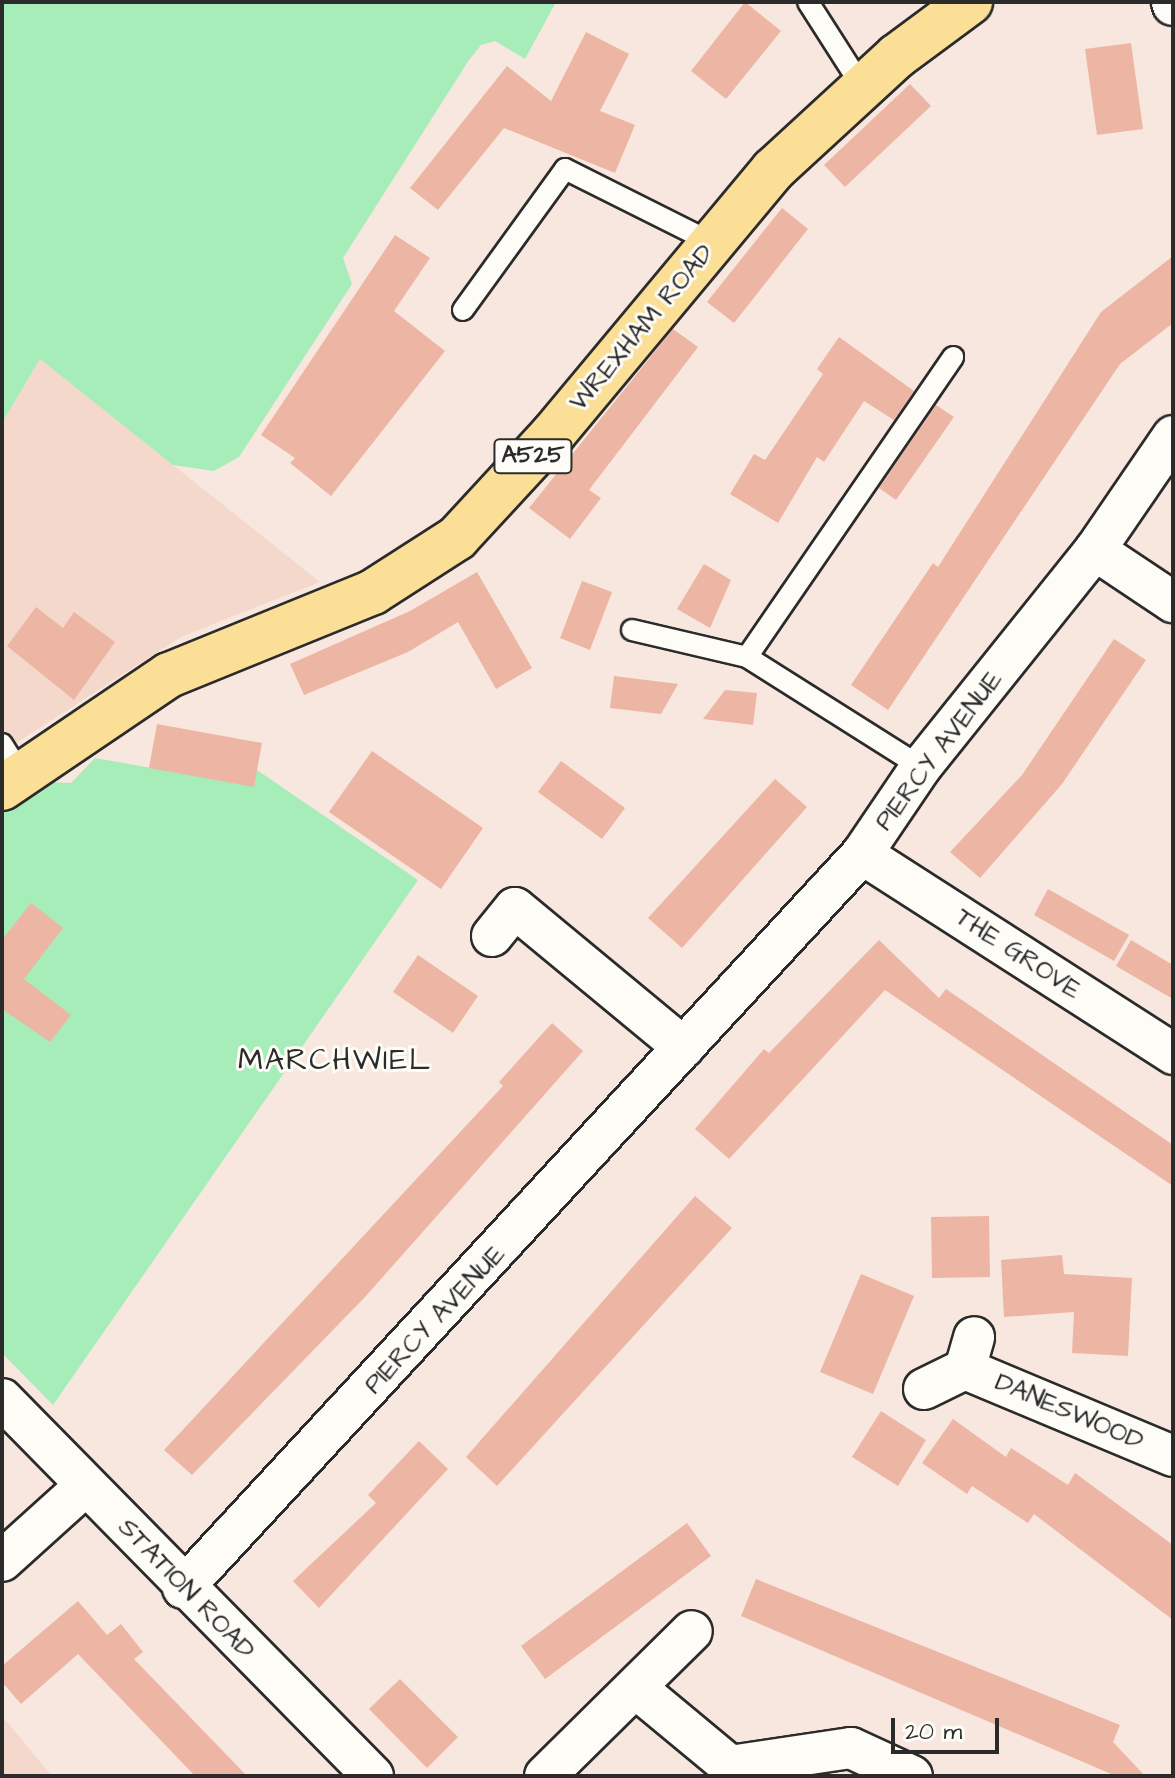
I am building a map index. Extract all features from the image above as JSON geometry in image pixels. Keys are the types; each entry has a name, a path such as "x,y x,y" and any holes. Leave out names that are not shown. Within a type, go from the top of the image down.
{"main road":[{"name":"WREXHAM ROAD","path":"8,769 169,675 373,592 457,538 553,434 773,170 950,8"}],"street":[{"name":"PIERCY AVENUE","path":"183,1588 862,854 921,767 1095,550 1173,436"},
{"path":"1095,550 1173,602"},
{"name":"THE GROVE","path":"862,854 1173,1054"},
{"path":"492,936 515,908 684,1048"},
{"name":"DANESWOOD","path":"924,1389 969,1353 1173,1456"},
{"name":"STATION ROAD","path":"2,1399 183,1588 373,1776"},
{"path":"2,1561 86,1485"},
{"path":"545,1776 692,1631"},
{"path":"636,1688 730,1766 851,1748 912,1776"}],"lane":[{"path":"808,2 863,88"},
{"path":"463,310 565,169 713,243"},
{"path":"747,657 953,357"},
{"path":"632,630 747,657 921,767"}],"shaded area":[{"path":"40,359 320,582 181,637 2,752 2,423"},
{"path":"2,1716 52,1776 2,1776"}],"green space":[{"path":"2,2 556,2 525,59 495,41 481,45 469,60 343,258 352,284 239,457 214,471 173,465 40,359 2,423"},
{"path":"95,758 253,786 257,770 418,880 53,1405 2,1353 2,802 47,782 71,783"}],"building":[{"path":"745,2 781,31 726,99 691,71"},
{"path":"586,32 629,54 600,111 635,125 615,173 504,128 438,210 410,188 507,66 551,101"},
{"path":"1131,43 1143,129 1097,135 1085,49"},
{"path":"910,84 931,106 845,187 824,165"},
{"path":"782,208 808,229 734,323 707,302"},
{"path":"395,235 430,258 394,311 445,351 331,496 290,463 295,458 261,435"},
{"path":"1173,256 1173,323 1120,364 888,710 851,685 933,563 938,567 1101,312"},
{"path":"673,329 698,347 589,490 601,498 570,539 529,508"},
{"path":"839,337 914,391 894,420 864,401 824,462 817,457 778,523 730,494 754,454 765,460 823,374 817,369"},
{"path":"936,405 954,417 896,500 879,488"},
{"path":"704,564 731,580 710,628 677,609"},
{"path":"477,572 532,668 496,689 458,622 408,652 304,695 290,664 410,611"},
{"path":"582,581 612,592 590,650 560,638"},
{"path":"36,607 63,628 74,612 115,642 74,700 7,646"},
{"path":"1114,639 1146,660 1062,784 980,878 950,852 1022,775"},
{"path":"614,676 678,684 661,714 610,708"},
{"path":"725,690 757,693 753,725 703,719"},
{"path":"157,724 262,743 254,787 149,768"},
{"path":"372,751 483,828 441,889 329,812"},
{"path":"561,761 625,808 602,839 538,792"},
{"path":"775,779 807,807 682,948 648,918"},
{"path":"1048,889 1129,935 1114,961 1034,915"},
{"path":"31,903 63,928 24,979 71,1015 50,1042 2,1009 2,940"},
{"path":"879,940 939,998 946,989 1173,1145 1173,1186 885,990 729,1159 695,1129 764,1049 769,1053"},
{"path":"1131,940 1173,965 1173,999 1116,966"},
{"path":"418,955 478,996 453,1033 393,992"},
{"path":"552,1023 583,1051 365,1297 192,1475 164,1450 503,1086 499,1082"},
{"path":"695,1196 732,1228 497,1486 466,1457"},
{"path":"989,1216 990,1277 932,1278 931,1217"},
{"path":"1062,1255 1064,1274 1132,1278 1128,1356 1072,1353 1074,1312 1004,1317 1001,1260"},
{"path":"861,1274 914,1296 873,1394 820,1372"},
{"path":"881,1411 926,1440 898,1486 852,1457"},
{"path":"953,1419 1006,1457 1011,1448 1068,1485 1075,1473 1173,1545 1173,1620 1034,1514 1028,1523 972,1486 967,1494 922,1463"},
{"path":"419,1441 448,1469 319,1608 293,1581 376,1503 368,1495"},
{"path":"687,1523 711,1556 545,1679 521,1646"},
{"path":"756,1579 1120,1725 1113,1742 1145,1776 1116,1776 741,1616"},
{"path":"78,1601 107,1635 121,1624 143,1652 134,1659 247,1776 195,1776 78,1654 21,1704 2,1682 2,1666"},
{"path":"400,1679 458,1737 427,1768 369,1709"}],"district":[{"name":"MARCHWIEL","path":"335,1060"}]}
